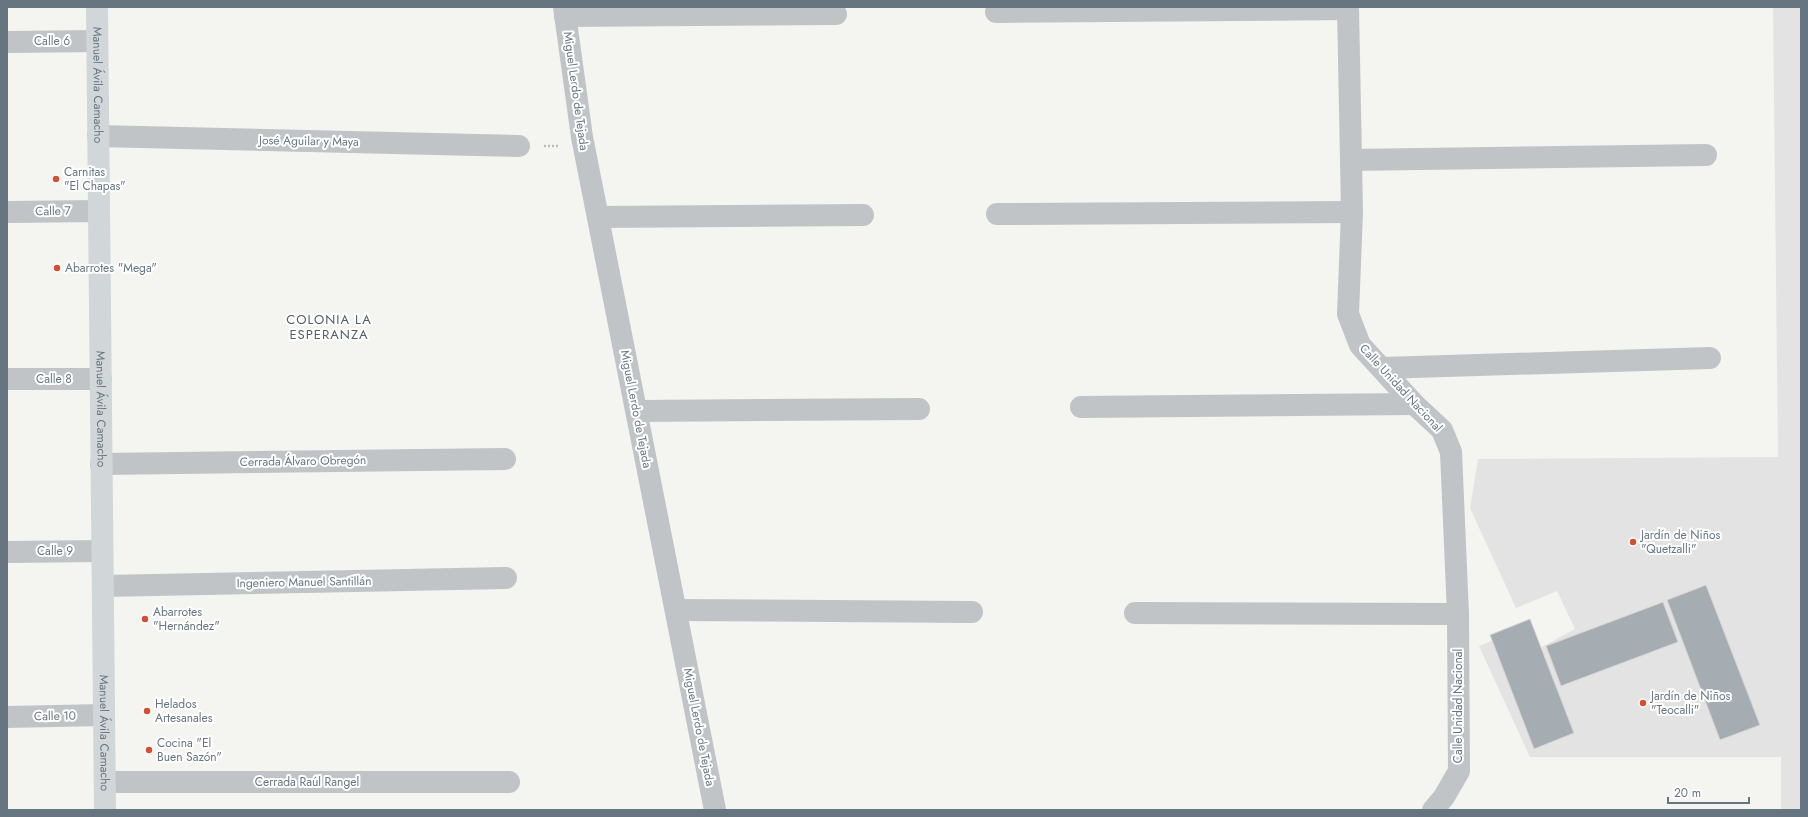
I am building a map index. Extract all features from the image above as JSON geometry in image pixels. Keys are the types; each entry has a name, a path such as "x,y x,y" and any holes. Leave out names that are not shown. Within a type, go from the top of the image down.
{"street":[{"name":"Manuel Ávila Camacho","path":"97,7 105,810"},
{"path":"996,12 1348,8"},
{"name":"Calle Unidad Nacional","path":"1348,8 1352,212 1348,314 1360,345 1414,404 1442,430 1451,452 1458,614 1459,771 1444,797 1433,810"},
{"path":"565,12 836,14"},
{"name":"Miguel Lerdo de Tejada","path":"565,12 584,146 715,810"},
{"name":"Calle 6","path":"7,42 97,41"},
{"name":"José Aguilar y Maya","path":"98,136 519,146"},
{"path":"1351,160 1706,155"},
{"name":"Calle 7","path":"7,212 99,211"},
{"path":"996,214 1352,212"},
{"path":"599,217 864,215"},
{"path":"1382,368 1710,358"},
{"name":"Calle 8","path":"7,379 101,379"},
{"path":"1081,407 1414,404"},
{"path":"637,411 919,409"},
{"name":"Cerrada Álvaro Obregón","path":"101,464 505,459"},
{"name":"Calle 9","path":"7,552 102,551"},
{"name":"Ingeniero Manuel Santillán","path":"103,586 506,578"},
{"path":"676,610 972,612"},
{"path":"1136,613 1458,614"},
{"name":"Calle 10","path":"7,716 104,715"},
{"name":"Cerrada Raúl Rangel","path":"105,782 509,782"}],"path":[{"path":"519,146 584,146"}],"shaded area":[{"path":"1773,7 1801,7 1801,810 1781,810 1781,757 1530,757 1479,646 1528,626 1538,649 1575,629 1557,591 1516,608 1470,508 1478,459 1778,457"}],"building":[{"path":"1706,585 1760,725 1720,740 1667,600"},
{"path":"1663,602 1678,642 1561,686 1546,646"},
{"path":"1530,619 1574,733 1534,749 1490,635"}],"place":[{"name":"Carnitas \"El Chapas\"","path":"56,179"},
{"name":"Abarrotes \"Mega\"","path":"57,268"},
{"name":"Jardín de Niños \"Quetzalli\"","path":"1633,542"},
{"name":"Abarrotes \"Hernández\"","path":"145,619"},
{"name":"Jardín de Niños \"Teocalli\"","path":"1643,703"},
{"name":"Helados Artesanales","path":"147,711"},
{"name":"Cocina \"El Buen Sazón\"","path":"149,750"}],"district":[{"name":"COLONIA LA ESPERANZA","path":"329,326"}]}
